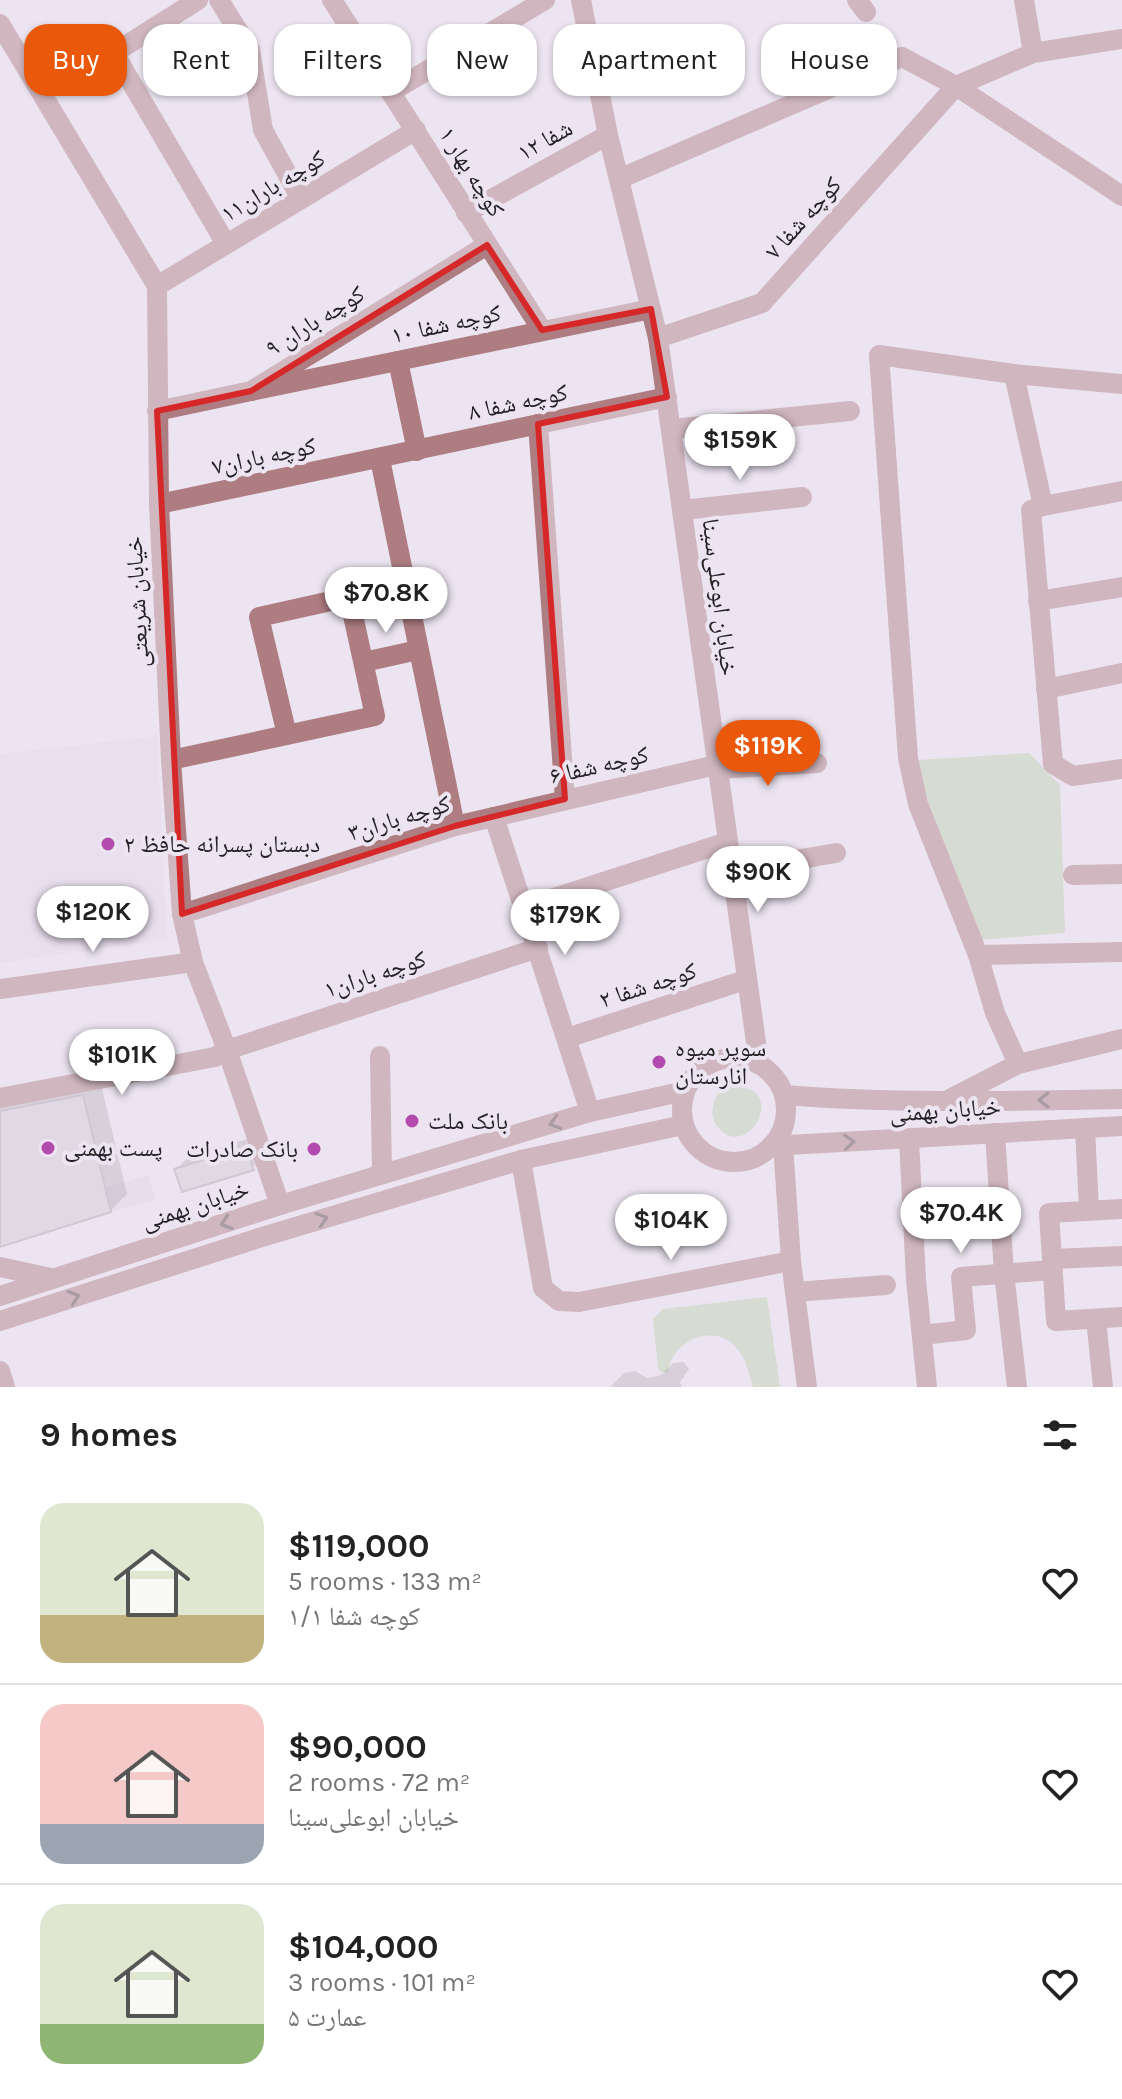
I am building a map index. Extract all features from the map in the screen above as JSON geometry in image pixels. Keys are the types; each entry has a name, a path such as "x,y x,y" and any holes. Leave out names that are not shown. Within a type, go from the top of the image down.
{"street":[{"path":"198,0 114,53 226,244"},
{"path":"219,0 250,50 263,130 301,199"},
{"name":"کوچه بهار ۱","path":"332,0 347,24"},
{"path":"411,80 545,0"},
{"name":"خیابان ابوعلی‌سینا","path":"581,0 608,135 658,338 759,1064"},
{"path":"1024,0 1033,53"},
{"path":"0,24 157,286"},
{"path":"956,86 1033,53 1122,39"},
{"path":"619,179 902,57 956,86 1122,196"},
{"name":"کوچه شفا ۷","path":"658,338 762,303 956,86"},
{"name":"کوچه بهار ۱","path":"394,96 542,330"},
{"name":"کوچه باران۱۱","path":"157,286 416,130"},
{"name":"شفا ۱۲","path":"466,213 608,135"},
{"name":"کوچه باران ۹","path":"157,411 251,391 487,245"},
{"name":"خیابان شریعتی","path":"157,286 159,504 182,914 193,962 280,1205"},
{"name":"کوچه شفا ۱۰","path":"251,391 651,309"},
{"path":"1018,1064 995,1013 978,955 918,804 908,758 879,355 1014,374 1122,384"},
{"path":"398,361 417,451"},
{"path":"1014,374 1043,506"},
{"name":"کوچه شفا ۸","path":"380,459 667,397"},
{"path":"672,429 850,411"},
{"path":"538,424 565,799"},
{"path":"380,459 455,826"},
{"name":"کوچه باران۷","path":"159,504 380,459"},
{"path":"1122,491 1031,510 1053,764 1073,776 1122,769"},
{"path":"683,510 802,497"},
{"path":"1038,601 1122,587"},
{"path":"171,760 287,735 375,716 349,597 259,617 287,735"},
{"path":"364,662 418,650"},
{"path":"1046,689 1122,673"},
{"name":"کوچه شفا ۶","path":"494,817 716,767 817,763"},
{"path":"494,817 526,907 590,1112"},
{"name":"کوچه باران۳","path":"182,914 455,826 494,817"},
{"path":"526,907 727,842"},
{"path":"730,871 836,853"},
{"path":"1073,875 1122,874"},
{"name":"کوچه باران۱","path":"0,1098 215,1057 227,1050 538,948"},
{"path":"978,955 1122,952"},
{"path":"0,989 193,962"},
{"name":"کوچه شفا ۲","path":"567,1038 745,980"},
{"path":"944,1102 1018,1064 1122,1039"},
{"path":"380,1056 382,1174"},
{"path":"777,1146 759,1156 729,1162 700,1151 683,1125 682,1102 692,1078 716,1061 730,1058 759,1064 771,1074 784,1095 785,1118 777,1146 787,1199 791,1261 807,1387"},
{"name":"خیابان بهمنی","path":"0,1296 382,1174 590,1112 685,1091"},
{"name":"خیابان بهمنی","path":"784,1095 944,1102 1122,1099"},
{"path":"0,1321 262,1237 521,1160 683,1125"},
{"name":"خیابان بهمنی","path":"777,1146 1122,1126"},
{"path":"1085,1128 1089,1210"},
{"path":"995,1133 1004,1273 1017,1387"},
{"path":"909,1139 927,1387"},
{"path":"521,1160 543,1288 559,1301 579,1302 791,1261"},
{"path":"1122,1209 1049,1213 1056,1321 1122,1317"},
{"path":"922,1335 966,1330 961,1277 1122,1256"},
{"path":"0,1267 55,1278"},
{"path":"795,1292 886,1285"},
{"path":"1096,1319 1103,1387"},
{"path":"0,1371 5,1387"}],"highlighted area":[{"path":"487,245 542,330 651,309 667,397 538,424 565,799 455,826 182,914 157,411 251,391"}],"shaded area":[{"name":"دبستان پسرانه حافظ ۲","path":"157,736 167,939 0,963 0,754"},
{"path":"148,1175 156,1200 111,1212 106,1188"}],"green space":[{"path":"1029,753 1060,785 1065,933 979,940 927,798 918,760"},
{"path":"732,1086 750,1089 759,1098 761,1109 758,1121 750,1131 740,1136 728,1135 713,1118 717,1095"},
{"path":"767,1297 780,1387 753,1387 739,1351 726,1339 715,1336 694,1338 677,1351 668,1372 661,1372 658,1368 653,1319 663,1309"}],"building":[{"name":"پست بهمنی","path":"83,1095 111,1212 0,1247 0,1111"},
{"path":"245,1147 254,1170 182,1192 174,1169"}],"place":[{"name":"دبستان پسرانه حافظ ۲","path":"108,844"},
{"name":"سوپر میوه انارستان","path":"659,1062"},
{"name":"بانک ملت","path":"412,1121"},
{"name":"پست بهمنی","path":"48,1148"},
{"name":"بانک صادرات","path":"314,1149"}]}
